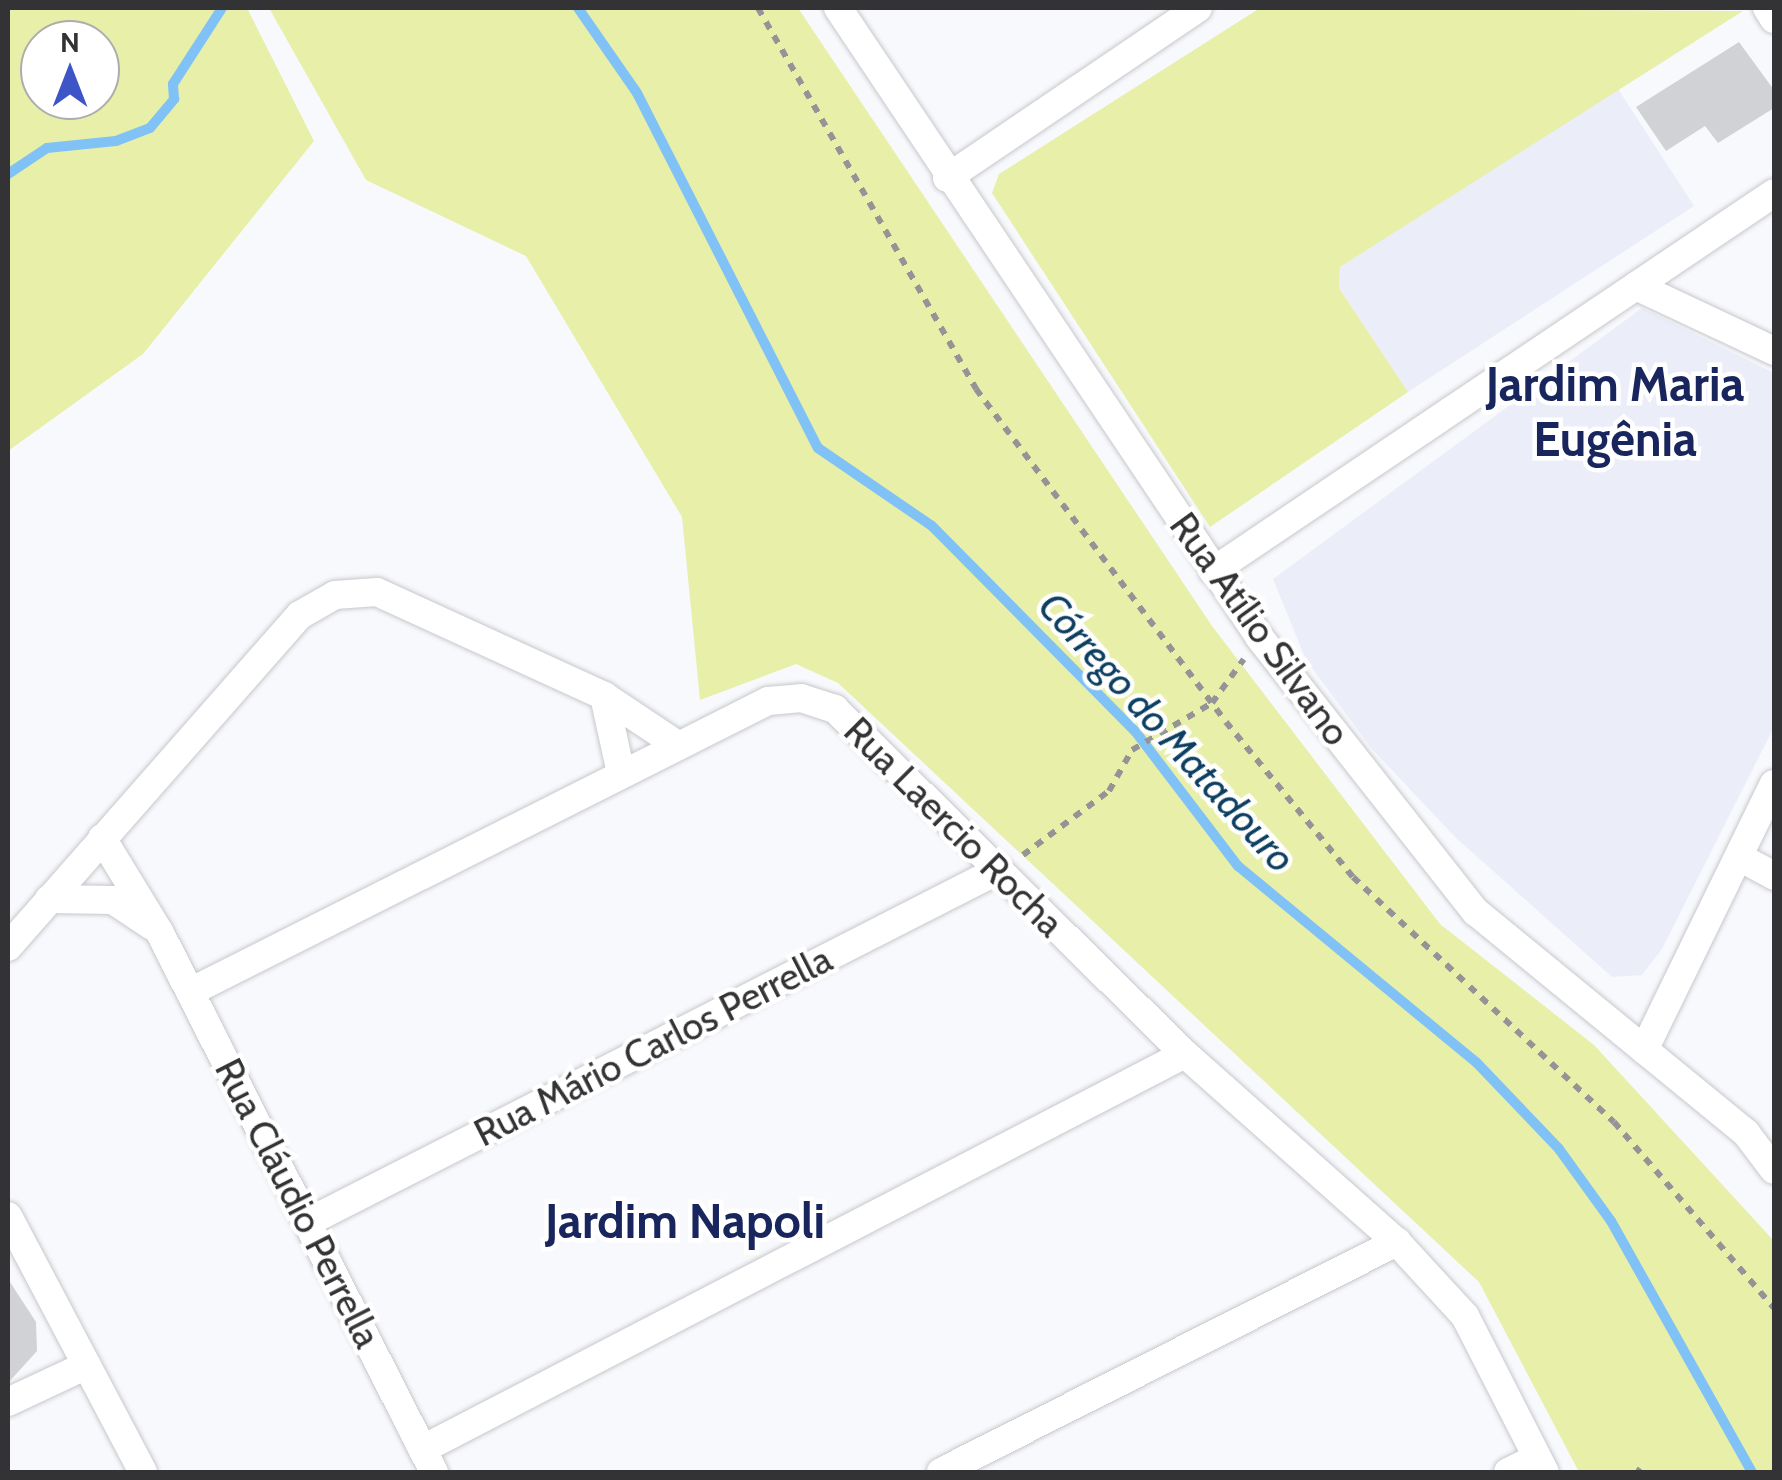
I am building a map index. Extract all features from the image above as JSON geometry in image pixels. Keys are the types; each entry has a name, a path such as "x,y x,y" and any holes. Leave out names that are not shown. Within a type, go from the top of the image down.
{"street":[{"name":"Rua Atílio Silvano","path":"838,8 947,178 1260,638 1476,912 1746,1134 1774,1170"},
{"path":"947,178 1198,8"},
{"path":"1768,8 1774,18"},
{"path":"1213,570 1774,193"},
{"path":"1636,286 1774,351"},
{"path":"8,947 300,614 335,595 377,592 604,696 676,744"},
{"path":"604,696 621,773"},
{"name":"Rua Laercio Rocha","path":"190,992 768,701 801,698 835,709 1185,1054 1397,1242 1464,1316 1541,1465"},
{"path":"1644,1050 1774,784"},
{"name":"Rua Cláudio Perrella","path":"102,838 160,934 429,1461"},
{"path":"1739,857 1774,876"},
{"name":"Rua Mário Carlos Perrella","path":"308,1222 998,870"},
{"name":"Rua Cláudio Perrella","path":"49,899 113,900 160,934"},
{"path":"429,1461 1185,1054"},
{"path":"8,1216 143,1472"},
{"path":"940,1472 1397,1242"},
{"path":"8,1402 87,1365"},
{"path":"1508,1472 1541,1465"}],"path":[{"path":"758,8 976,390 1212,703 1354,877 1614,1122 1774,1308"},
{"path":"998,870 1109,791 1132,750 1162,726 1212,703 1260,638"}],"shaded area":[{"path":"1618,89 1694,206 1408,392 1339,288 1340,267"},
{"path":"1642,308 1774,373 1774,727 1662,949 1642,975 1612,977 1456,838 1371,748 1306,660 1273,579"}],"green space":[{"path":"8,8 247,8 314,141 143,354 8,451"},
{"path":"269,8 798,8 1212,626 1440,924 1594,1045 1774,1241 1774,1472 1579,1472 1479,1282 838,683 796,664 700,700 682,517 526,256 366,180"},
{"path":"1260,8 1743,11 1340,267 1339,288 1408,392 1210,527 992,193 999,174"}],"building":[{"path":"1739,42 1774,90 1774,108 1718,143 1705,126 1666,151 1636,107"},
{"path":"8,1279 36,1322 37,1351 8,1383"}],"waterway":[{"path":"8,174 47,148 116,141 150,128 174,99 173,84 222,8"},
{"name":"Córrego do Matadouro","path":"578,8 637,93 818,448 932,526 1135,731 1238,866 1476,1062 1559,1149 1611,1221 1752,1472"}],"district":[{"name":"Jardim Maria Eugênia","path":"1615,412"},
{"name":"Jardim Napoli","path":"685,1222"}]}
